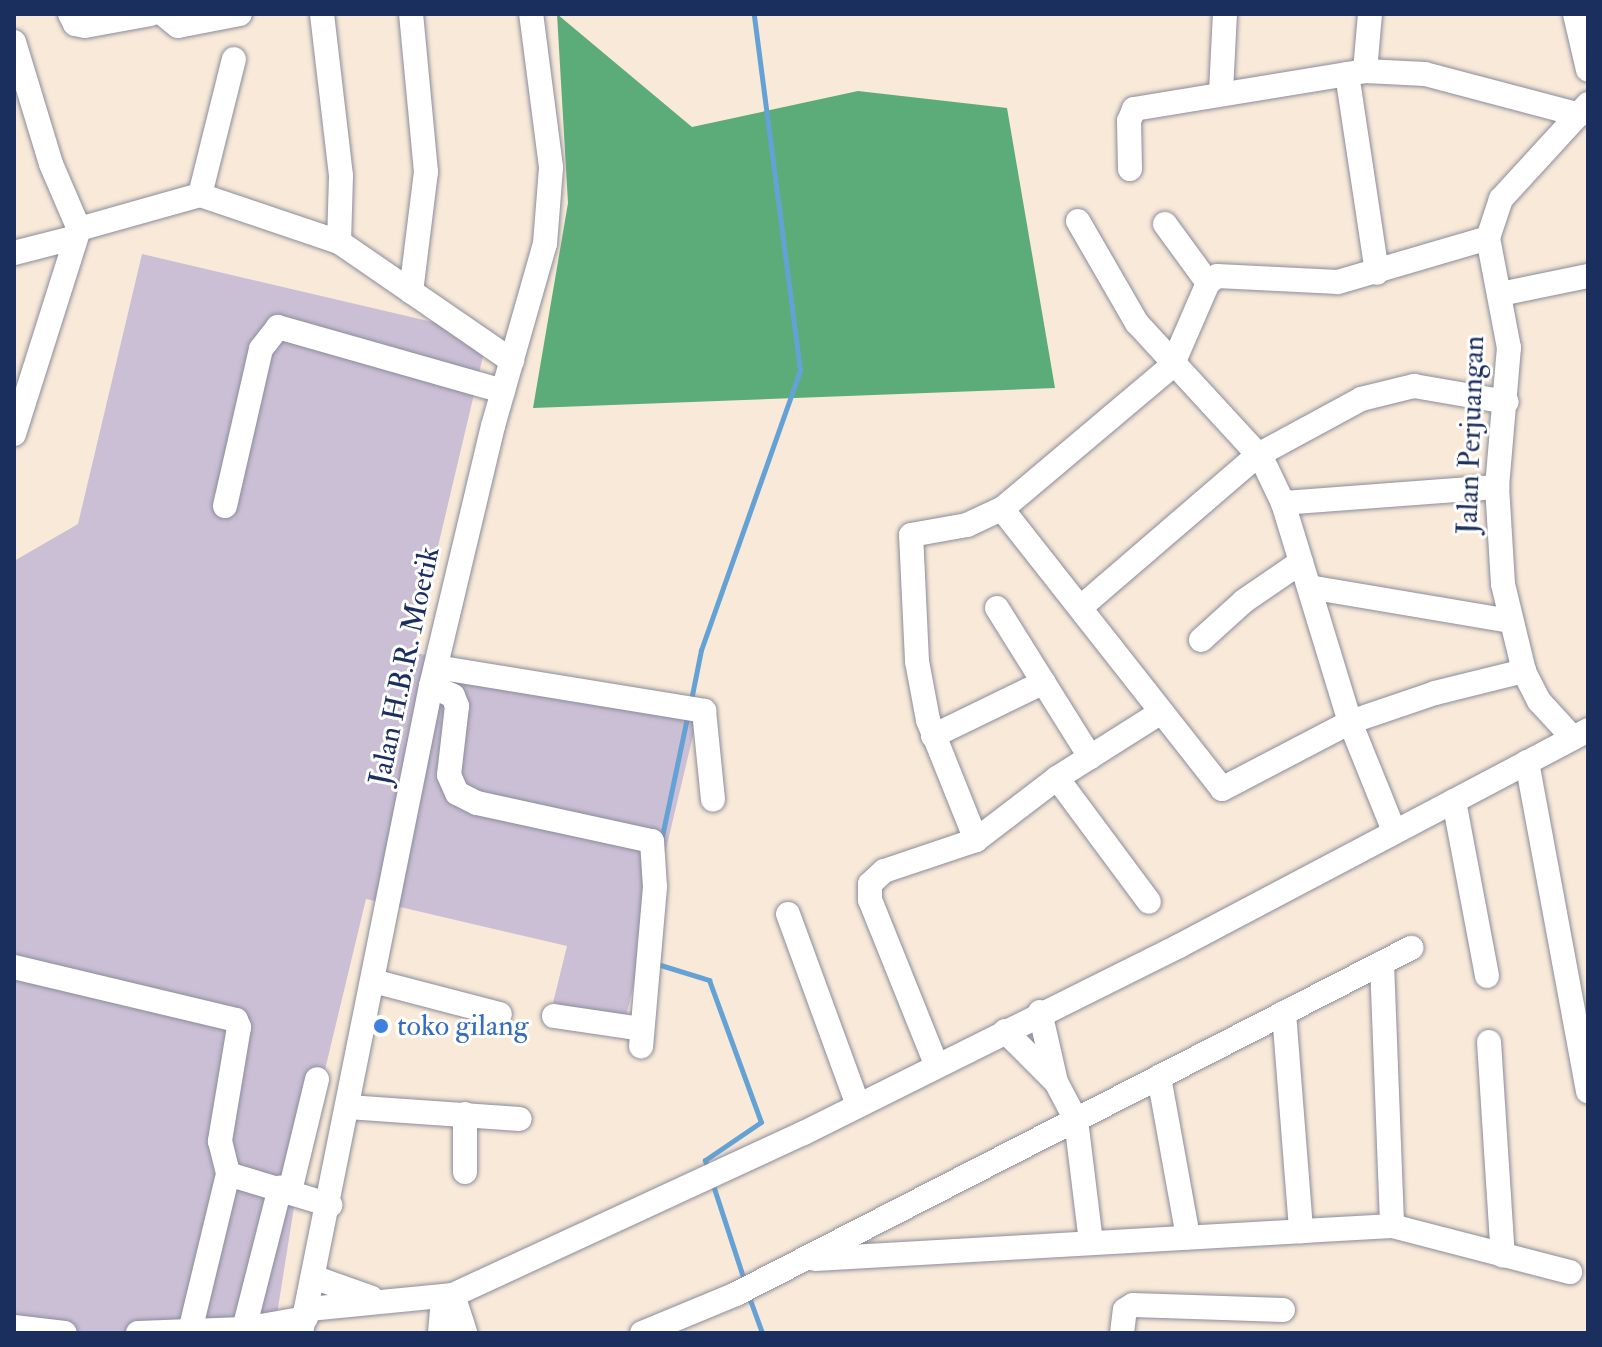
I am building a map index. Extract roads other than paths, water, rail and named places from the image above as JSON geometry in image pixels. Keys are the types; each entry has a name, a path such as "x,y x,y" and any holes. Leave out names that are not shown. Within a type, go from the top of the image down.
{"street":[{"path":"70,14 81,26 151,14"},
{"path":"163,14 178,26 240,14"},
{"path":"322,14 341,176 339,242"},
{"path":"411,14 426,190 411,292"},
{"name":"Jalan H.B.R. Moetik","path":"305,1320 316,1278 433,676 550,211 551,167 531,14"},
{"path":"1221,92 1225,14"},
{"path":"1370,14 1356,73 1377,273"},
{"path":"1575,14 1588,70"},
{"path":"14,42 24,115 76,234 14,434"},
{"path":"200,195 234,59"},
{"path":"1130,169 1128,133 1134,109 1221,92 1356,73 1425,74 1584,110"},
{"path":"976,840 933,736 917,661 911,536 976,522 1002,509 1172,366 1208,283 1221,274 1319,283 1377,273 1429,252 1488,238 1501,199 1584,110"},
{"path":"14,253 200,195 339,242 512,361"},
{"path":"1078,221 1137,323 1172,366 1258,455 1283,503 1350,722 1394,831"},
{"path":"1165,224 1208,283"},
{"name":"Jalan Perjuangan","path":"1488,238 1509,348 1507,402 1497,487 1510,621 1524,671 1547,711 1581,734"},
{"path":"1500,294 1588,276"},
{"path":"225,506 261,349 278,327 503,391"},
{"path":"1081,607 1258,455 1388,389 1435,386 1507,402"},
{"path":"1283,503 1497,487"},
{"path":"1002,509 1222,789 1350,722 1435,693 1524,671"},
{"path":"1201,640 1244,601 1301,562"},
{"path":"1309,587 1510,621"},
{"path":"997,608 1090,757"},
{"path":"433,676 690,708 706,716 713,800"},
{"path":"433,676 453,696 457,706 449,775 457,793 477,803 648,837 654,843 642,1037 554,1016"},
{"path":"933,736 1044,682"},
{"path":"936,1064 869,888 884,871 976,840 1057,778 1160,713"},
{"path":"138,1333 244,1329 305,1320 374,1299 448,1296 735,1165 1179,946 1581,734"},
{"path":"1527,762 1585,1052 1588,1091"},
{"path":"1057,778 1149,902"},
{"path":"1454,801 1487,976"},
{"path":"788,914 858,1105"},
{"path":"642,1333 736,1294 1411,948"},
{"path":"1382,963 1392,1226"},
{"path":"14,967 236,1020 239,1027 220,1141 228,1174 190,1331"},
{"path":"373,981 500,1014"},
{"path":"1040,1012 1056,1082 1076,1120 1091,1243"},
{"path":"1284,1013 1301,1231"},
{"path":"1005,1031 1056,1082"},
{"path":"1489,1042 1503,1256"},
{"path":"1159,1077 1188,1237"},
{"path":"244,1329 317,1079"},
{"path":"348,1107 520,1119"},
{"path":"465,1114 465,1172"},
{"path":"228,1174 330,1205"},
{"path":"804,1259 1392,1226 1570,1272"},
{"path":"316,1278 374,1299"},
{"path":"440,1333 448,1296"},
{"path":"448,1296 465,1333"},
{"path":"1122,1333 1125,1310 1133,1305 1246,1321 1283,1310"},
{"path":"14,1327 65,1333"}],"waterway":[{"path":"691,700 701,650 800,370 754,14"},
{"path":"661,841 688,713"},
{"path":"654,963 709,980 761,1122 705,1160 708,1169"},
{"path":"712,1182 745,1283"},
{"path":"749,1297 762,1333"}],"place":[{"name":"toko gilang","path":"381,1026"}]}
